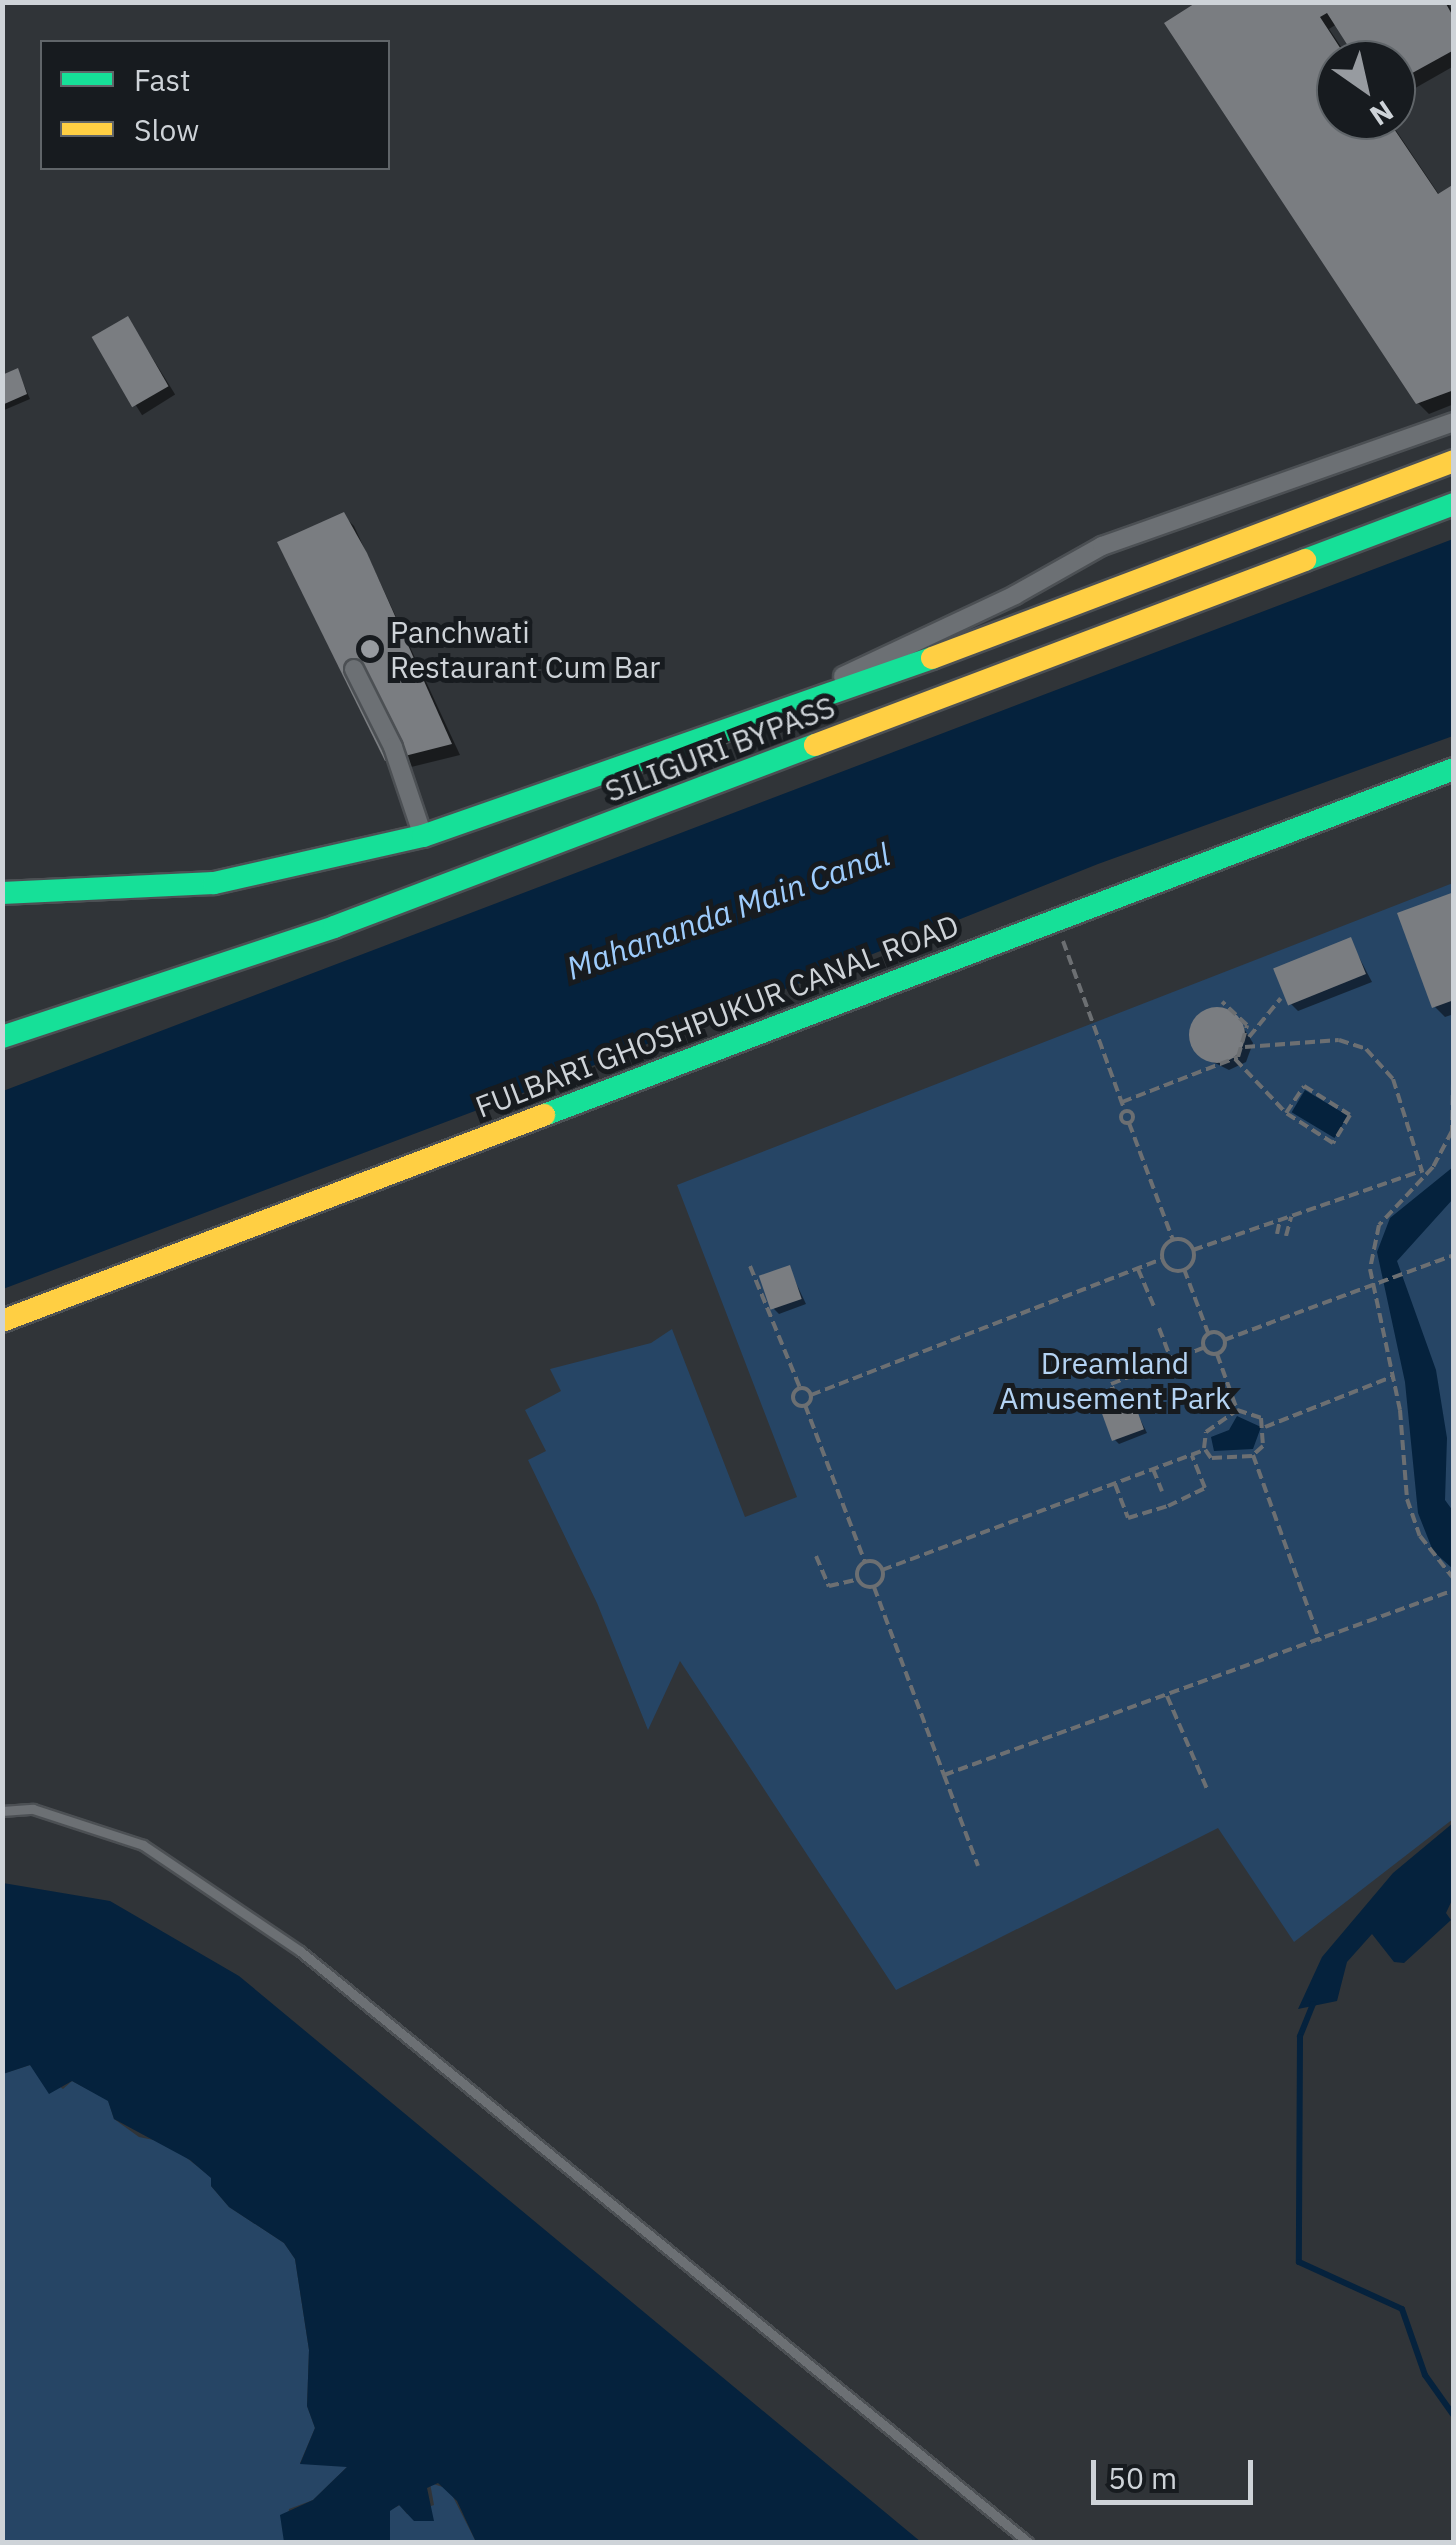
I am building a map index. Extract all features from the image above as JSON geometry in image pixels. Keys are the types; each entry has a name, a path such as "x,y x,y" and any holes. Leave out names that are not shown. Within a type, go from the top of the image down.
{"main road":[{"path":"2,892 214,883 423,836 702,743 790,706 1006,632 1454,461"},
{"name":"SILIGURI BYPASS","path":"2,1038 352,920 1454,504"},
{"name":"FULBARI GHOSHPUKUR CANAL ROAD","path":"2,1320 1454,769"}],"street":[{"path":"790,706 1102,546 1454,422"},
{"path":"354,669 394,747 423,836"}],"lane":[{"path":"2,1812 32,1809 143,1845 300,1952 1028,2542"}],"path":[{"path":"1060,932 1125,1111 1120,1119 1129,1123 1173,1240 1192,1250 1434,1167"},
{"path":"1121,1102 1236,1059 1281,998"},
{"path":"1222,1002 1244,1017 1248,1038"},
{"path":"1454,1035 1452,1131 1434,1167 1379,1224 1371,1286 1394,1376 1412,1516 1454,1578"},
{"path":"1245,1047 1325,1040 1366,1048 1392,1078 1422,1171"},
{"path":"1236,1059 1286,1113 1333,1142 1350,1115 1304,1086 1286,1113"},
{"path":"1286,1236 1290,1216"},
{"path":"1277,1234 1280,1220"},
{"path":"805,1405 810,1395 1162,1260 1173,1240"},
{"path":"1192,1250 1184,1269 1208,1333 1203,1348"},
{"path":"1237,1410 1217,1354 1224,1340 1454,1255"},
{"path":"1162,1260 1171,1269 1184,1269"},
{"path":"750,1266 800,1388 810,1395"},
{"path":"1138,1269 1155,1310"},
{"path":"1159,1328 1171,1360"},
{"path":"1208,1333 1224,1340"},
{"path":"1116,1396 1111,1384 1203,1348 1217,1354"},
{"path":"1265,1426 1394,1376"},
{"path":"800,1388 793,1397 805,1405 865,1562 858,1580"},
{"path":"1205,1450 1206,1432 1237,1410 1256,1414 1265,1426 1263,1446 1253,1455"},
{"path":"978,1866 874,1587 882,1570 1205,1450"},
{"path":"1205,1450 1217,1460 1236,1452 1253,1455"},
{"path":"1115,1484 1128,1518 1168,1506 1204,1488 1192,1455"},
{"path":"1253,1455 1320,1641"},
{"path":"1153,1469 1162,1491"},
{"path":"816,1556 830,1586 858,1580 874,1587"},
{"path":"865,1562 882,1570"},
{"path":"944,1776 1454,1590"},
{"path":"1167,1696 1207,1789"}],"green space":[{"name":"Dreamland Amusement Park","path":"1453,883 1453,1819 1294,1942 1218,1828 896,1990 680,1661 648,1730 597,1603 528,1460 546,1451 525,1410 561,1391 550,1369 651,1343 672,1329 745,1517 797,1497 677,1185"},
{"path":"30,2065 63,2089 72,2081 108,2100 114,2119 139,2137 168,2143 212,2178 211,2186 229,2207 284,2243 295,2259 309,2350 307,2406 315,2428 300,2463 348,2466 313,2500 289,2509 284,2542 3,2542 2,2074"},
{"path":"430,2483 449,2489 476,2542 390,2542 390,2510 400,2505 407,2514 434,2505"}],"water":[{"name":"Mahananda Main Canal","path":"1453,539 1453,736 1098,864 552,1082 3,1289 3,1091"},
{"path":"1305,1090 1348,1116 1334,1138 1292,1112"},
{"path":"1453,1167 1453,1199 1397,1261 1436,1370 1447,1438 1445,1500 1453,1511 1453,1569 1433,1551 1418,1513 1405,1382 1377,1252 1390,1218"},
{"path":"1237,1416 1261,1427 1253,1449 1214,1451 1211,1437 1229,1430"},
{"path":"1453,1823 1453,1898 1446,1913 1451,1920 1404,1963 1394,1962 1372,1934 1347,1962 1337,2001 1298,2009 1322,1957 1393,1873"},
{"path":"3,1883 110,1901 239,1976 921,2542 476,2542 457,2501 438,2483 427,2488 434,2521 414,2521 399,2505 390,2511 390,2542 284,2542 280,2515 313,2500 347,2467 300,2464 315,2428 307,2406 309,2350 295,2259 284,2243 229,2207 211,2186 211,2178 190,2160 114,2119 108,2101 72,2081 49,2094 30,2065 3,2074"}],"building":[{"path":"1197,2 1445,2 1454,18 1454,50 1416,71 1416,40 1344,40 1327,13 1320,17 1335,40 1316,40 1316,140 1402,140 1438,194 1454,184 1454,390 1416,404 1164,23"},
{"path":"128,316 169,386 132,407 92,337"},
{"path":"18,368 27,394 2,405 2,375"},
{"name":"Panchwati Restaurant Cum Bar","path":"344,512 367,553 452,744 385,761 277,542"},
{"path":"1454,892 1454,1000 1432,1008 1397,913"},
{"path":"1351,937 1366,974 1288,1006 1273,968"},
{"path":"1217,1007 1237,1015 1245,1035 1237,1055 1217,1063 1197,1055 1189,1035 1197,1015"},
{"path":"790,1265 802,1299 771,1310 759,1276"},
{"path":"1134,1402 1144,1429 1112,1441 1102,1414"}],"waterway":[{"path":"1313,2004 1300,2037 1299,2262 1402,2309 1425,2375 1454,2416"}],"traffic: fast":[{"path":"1305,560 1454,504"},
{"path":"2,893 214,883 423,836 932,658"},
{"path":"2,1037 334,927 815,745"},
{"path":"544,1115 1454,769"}],"traffic: slow":[{"path":"932,658 1454,461"},
{"path":"815,745 1305,560"},
{"path":"2,1321 544,1115"}],"place":[{"name":"Panchwati Restaurant Cum Bar","path":"370,649"}]}
